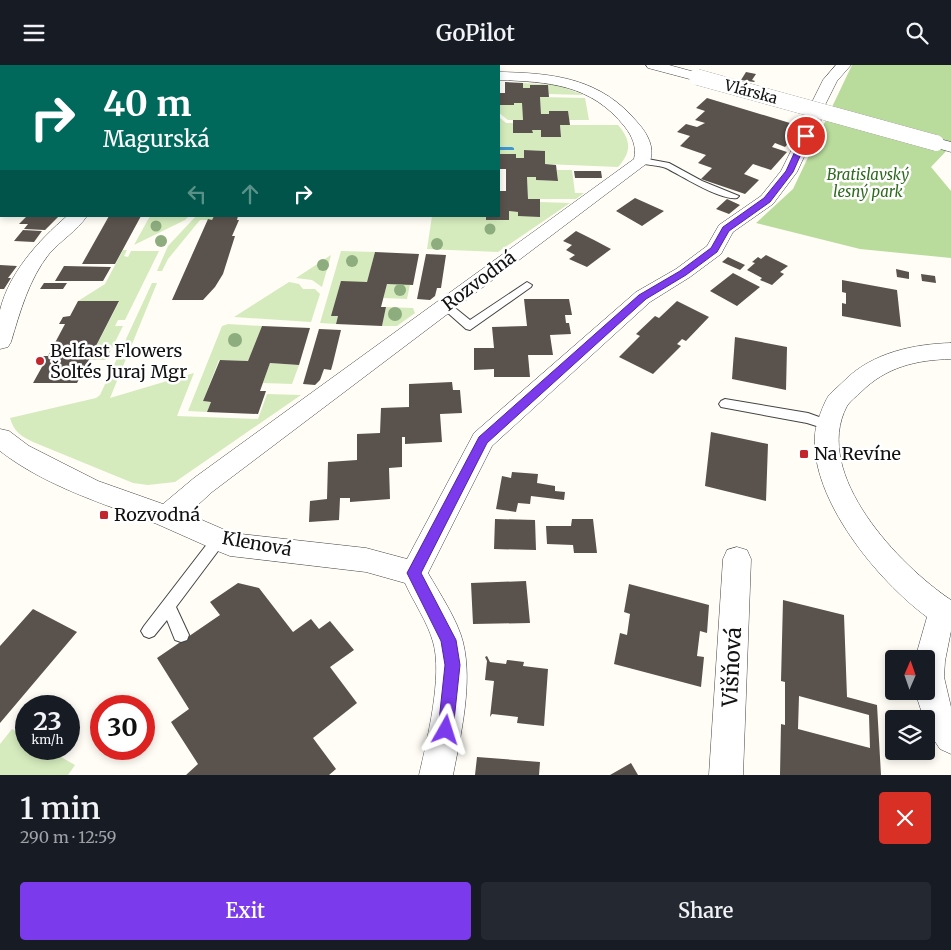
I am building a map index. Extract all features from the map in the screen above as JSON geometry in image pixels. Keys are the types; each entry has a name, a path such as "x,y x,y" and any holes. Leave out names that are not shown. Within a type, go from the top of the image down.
{"street":[{"name":"Vlárska","path":"653,65 944,145"},
{"path":"436,775 446,730 452,665 448,640 414,573 483,440 643,297 683,273 714,250 726,229 767,200 789,172 830,80 844,65"},
{"path":"500,76 538,77 564,82 605,98 624,115 640,138 644,149 642,161"},
{"name":"Rozvodná","path":"167,517 203,485 642,161"},
{"path":"0,342 10,309 36,259 57,234 77,217"},
{"path":"951,351 909,355 878,365 847,388 838,401 829,425 828,444 831,473 847,508 876,552 898,575 947,615 933,637 928,682 934,708 951,738"},
{"name":"Klenová","path":"0,439 20,453 89,487 230,544 366,560 414,573"},
{"name":"Višňová","path":"726,775 737,559"}],"lane":[{"path":"666,154 666,165"},
{"path":"642,161 666,165 698,183 734,196"},
{"path":"445,306 470,326 528,285"},
{"path":"725,404 808,418 829,425"},
{"path":"150,631 219,539"},
{"path":"168,606 181,635"}],"green space":[{"name":"Bratislavský lesný park","path":"852,65 951,65 951,146 931,167 951,191 951,258 860,249 756,223 793,189"},
{"path":"523,83 557,85 584,95 549,94 548,86 530,85 530,88 523,88"},
{"path":"540,97 585,98 589,120 569,120 541,114"},
{"path":"514,103 522,103 523,120 508,120 500,114 500,105 514,105"},
{"path":"500,118 506,123 513,123 513,133 532,133 532,130 541,130 541,137 561,137 560,125 618,125 625,136 628,146 626,156 618,167 545,164 544,151 524,150 524,158 516,158 515,154 500,154"},
{"path":"557,170 572,170 575,193 584,193 576,199 528,199 527,177 536,177 537,180 558,181"},
{"path":"540,202 570,203 498,252 427,249 432,217 486,217 486,220 508,220 509,211 518,212 518,216 540,216"},
{"path":"149,217 188,217 185,220 134,245"},
{"path":"195,217 214,217 212,220 200,220 168,259 162,271 157,271 168,246"},
{"path":"123,250 127,250 124,256 128,257 131,251 159,251 125,320 118,320 115,326 123,326 106,360 89,360 119,302 78,301 105,284"},
{"path":"341,251 375,252 367,282 331,316 338,316 336,324 320,323"},
{"path":"331,255 322,287 312,280 296,278"},
{"path":"289,282 299,284 303,289 315,289 320,294 311,322 234,317"},
{"path":"152,283 157,283 110,398 194,373 177,416 258,419 267,394 301,395 175,482 148,485 133,483 33,442 18,433 10,418 96,398 100,395"},
{"path":"387,284 410,284 407,299 383,298"},
{"path":"386,307 413,308 415,313 397,326 382,326"},
{"path":"228,324 262,326 248,361 219,360 203,401 211,402 207,412 188,411 222,326"},
{"path":"270,363 299,365 292,384 263,383"},
{"path":"12,729 15,731 15,760 66,760 75,765 68,775 0,775 0,744"}],"building":[{"path":"746,72 756,74 752,80 754,82 741,80"},
{"path":"505,82 523,83 523,88 530,88 530,85 548,85 549,97 540,97 541,114 549,114 549,111 568,111 570,125 560,125 561,137 541,137 541,130 532,130 533,133 513,133 513,120 523,120 522,103 500,105 500,93 505,93"},
{"path":"707,98 803,127 785,147 775,143 772,147 787,152 771,170 753,164 744,174 759,180 745,194 701,179 712,168 698,163 706,155 680,146 690,136 677,132 686,124 697,127 705,123 695,120 705,111 696,108"},
{"path":"524,150 545,151 545,164 556,165 558,181 536,180 536,177 527,177 528,199 540,199 540,217 518,216 518,212 509,211 509,220 486,220 486,217 500,217 500,191 506,191 506,169 500,169 500,154 516,154 516,158 524,158"},
{"path":"574,171 601,171 602,178 575,178"},
{"path":"635,198 664,211 642,226 616,211"},
{"path":"727,199 740,205 729,214 716,209"},
{"path":"26,217 58,217 45,230 24,229 28,224 19,224"},
{"path":"108,217 140,217 115,264 82,264"},
{"path":"214,217 238,217 237,220 239,220 232,236 235,236 223,274 215,287 203,300 172,300 208,219 212,220"},
{"path":"23,230 42,231 34,242 14,241"},
{"path":"576,231 611,249 587,267 569,259 575,255 566,250 572,245 563,241"},
{"path":"375,252 419,254 413,285 387,284 381,307 386,307 382,326 336,324 338,316 331,316 341,281 367,282"},
{"path":"426,254 446,255 441,288 437,288 435,296 430,300 417,299"},
{"path":"766,255 788,266 780,272 784,274 772,285 760,280 762,278 747,270 755,263 752,262 758,257 761,259"},
{"path":"728,257 745,265 740,270 722,262"},
{"path":"0,265 17,266 8,278 11,278 4,289 0,289"},
{"path":"64,266 111,267 103,281 55,281"},
{"path":"896,269 909,272 909,279 897,277"},
{"path":"733,273 760,287 737,306 710,291"},
{"path":"921,274 935,276 936,283 922,281"},
{"path":"842,280 897,290 901,327 842,316 842,303 846,304 846,293 842,292"},
{"path":"44,283 67,283 63,289 40,289"},
{"path":"524,299 569,299 572,315 565,315 571,334 550,335 553,355 528,355 530,377 494,377 494,369 474,370 474,348 494,348 492,327 527,326"},
{"path":"78,301 119,301 77,383 33,383 43,365 36,364 41,356 48,356 65,324 59,324 63,317 70,316"},
{"path":"677,301 709,317 686,341 682,339 677,344 681,346 653,374 619,357 640,336 636,334 655,316 659,318"},
{"path":"262,326 310,328 299,365 270,363 260,391 266,391 258,414 207,412 211,402 203,401 220,360 248,361"},
{"path":"319,329 341,330 331,370 324,369 320,380 315,385 303,384"},
{"path":"735,337 787,347 786,390 732,379"},
{"path":"452,382 453,390 460,390 462,413 440,414 442,442 405,444 405,437 402,437 402,467 389,468 390,499 350,502 350,498 340,498 339,520 309,522 310,501 327,499 328,462 357,460 357,434 380,433 381,408 409,407 409,384"},
{"path":"711,432 768,444 766,501 705,486"},
{"path":"512,472 538,474 537,483 555,486 555,491 565,492 564,500 531,496 530,504 518,503 516,512 496,509 502,476 511,478"},
{"path":"495,519 535,520 536,550 494,549"},
{"path":"572,519 593,519 597,553 574,553 573,545 547,544 546,526 571,526"},
{"path":"526,581 530,623 473,624 471,583"},
{"path":"238,583 259,588 293,632 311,619 319,629 330,621 354,650 330,667 357,703 313,738 336,769 329,775 186,775 198,764 171,722 189,709 157,658 220,615 210,602"},
{"path":"629,584 709,605 707,633 700,631 697,656 704,657 701,687 614,664 620,633 627,635 630,614 624,612"},
{"path":"783,600 844,615 847,697 877,705 881,775 780,775 781,724 785,725 785,682 781,681","holes":["799,696 869,715 870,748 798,729"]},
{"path":"33,609 77,632 24,695 15,695 15,705 0,723 0,646"},
{"path":"487,656 490,662 506,664 507,660 524,662 523,666 548,669 544,726 517,723 518,717 492,714 490,717 494,681 485,680 487,661 485,657"},
{"path":"477,757 540,762 539,775 475,775"},
{"path":"631,763 638,775 610,775"}],"waterway":[{"path":"500,149 512,149"}],"place":[{"name":"Belfast Flowers Šoltés Juraj Mgr","path":"40,361"},
{"name":"Na Revíne","path":"804,454"},
{"name":"Rozvodná","path":"104,515"}],"route":[{"path":"446,730 452,665 448,640 414,573 436,527 483,440 643,297 683,273 714,250 726,229 767,200 789,172 806,136"}]}
